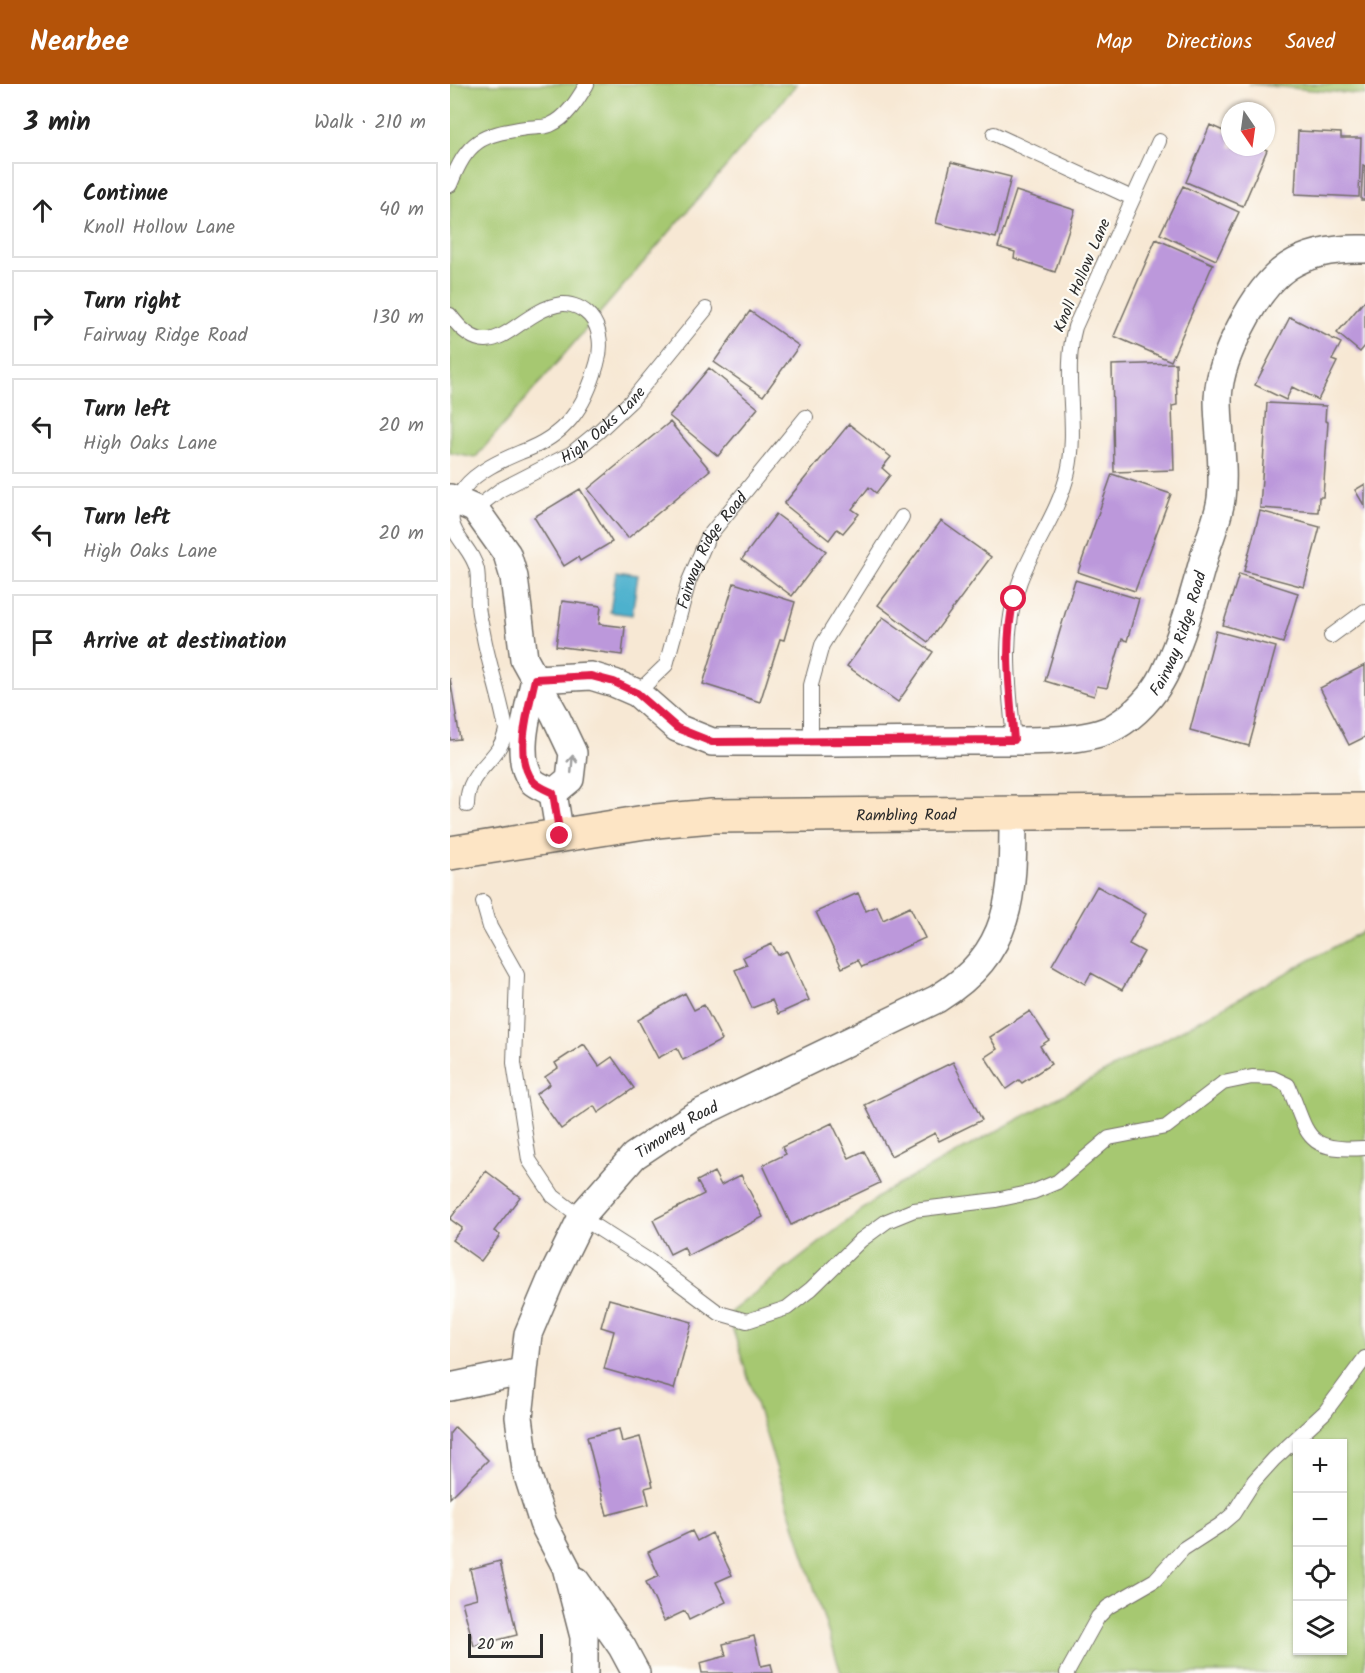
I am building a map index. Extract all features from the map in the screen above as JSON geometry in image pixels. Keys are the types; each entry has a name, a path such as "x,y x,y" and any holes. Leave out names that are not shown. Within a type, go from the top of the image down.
{"street":[{"name":"Fairway Ridge Road","path":"535,679 591,676 637,693 677,728 712,742 1070,738 1115,727 1151,695 1163,676 1195,590 1221,500 1218,396 1229,350 1255,298 1270,280 1289,265 1309,254 1339,248 1365,249"},
{"path":"461,503 507,554 514,577 524,660 573,753 570,779 553,793"},
{"path":"535,679 524,735 524,762 533,782 553,793"},
{"path":"524,735 562,730"},
{"path":"553,793 560,836"},
{"name":"Rambling Road","path":"450,853 645,822 712,816 1365,810"},
{"name":"Timoney Road","path":"636,1673 622,1647 566,1567 543,1523 526,1470 519,1417 522,1372 528,1334 550,1282 582,1218 634,1156 694,1116 937,999 971,974 994,942 1009,907 1013,876 1013,815"},
{"path":"450,1387 522,1372"},
{"name":"Timoney Road","path":"566,1567 584,1637 584,1673"}],"lane":[{"path":"450,185 464,154 483,137 550,125 575,105 587,84"},
{"path":"994,134 1132,198"},
{"name":"Knoll Hollow Lane","path":"1014,740 1009,683 1009,618 1021,579 1059,503 1069,471 1071,436 1068,350 1075,327 1159,141"},
{"path":"450,315 469,335 481,340 495,340 548,306 567,304 579,308 590,316 597,327 600,340 599,358 584,404 571,420 540,443 502,459 481,473 464,488 461,503 452,516 452,523 471,552 477,571 480,619 506,730 500,747 472,778 467,791 467,805"},
{"name":"High Oaks Lane","path":"461,503 500,490 573,453 631,400 706,309"},
{"name":"Fairway Ridge Road","path":"637,693 666,665 689,581 708,537 806,417"},
{"path":"811,742 811,685 822,645 902,517"},
{"path":"1331,636 1365,611"},
{"path":"483,902 490,927 517,975 514,1063 529,1161 553,1196 582,1218 651,1262 719,1313 747,1321 787,1308 811,1289 861,1240 887,1221 914,1210 950,1203 996,1200 1033,1192 1058,1182 1109,1138 1166,1127 1223,1083 1252,1077 1273,1078 1288,1085 1303,1127 1312,1139 1326,1148 1365,1148"},
{"path":"1067,1673 1098,1617 1108,1607 1155,1580 1183,1548 1220,1526 1233,1514 1254,1481 1274,1459 1325,1412 1365,1358"}],"green space":[{"path":"450,84 797,84 475,458 450,453"},
{"path":"1248,84 1365,84 1365,95"},
{"path":"1365,930 1365,1673 841,1673 728,1314 885,1192"}],"water":[{"path":"616,572 638,575 632,615 610,612"}],"building":[{"path":"1210,125 1221,130 1221,156 1264,156 1243,206 1186,182"},
{"path":"1298,131 1341,133 1341,138 1361,138 1359,197 1295,194"},
{"path":"951,162 1011,177 996,238 936,223"},
{"path":"1363,165 1365,166 1365,200 1361,200"},
{"path":"1183,186 1239,212 1216,260 1160,234"},
{"path":"1016,191 1075,210 1055,272 1014,258 1015,252 998,247"},
{"path":"1156,239 1213,264 1171,361 1114,336"},
{"path":"1365,300 1365,346 1360,352 1337,333"},
{"path":"750,311 799,346 763,396 714,362"},
{"path":"1290,317 1341,343 1332,360 1337,362 1318,400 1292,387 1286,400 1255,385"},
{"path":"1176,363 1177,405 1172,406 1174,470 1114,472 1112,365"},
{"path":"709,368 758,408 718,456 669,416"},
{"path":"1267,403 1326,406 1325,421 1328,422 1323,497 1319,497 1318,512 1260,508"},
{"path":"670,422 710,470 628,538 588,489"},
{"path":"849,424 891,457 882,468 890,475 876,493 869,487 852,509 859,514 843,533 837,529 829,540 784,504"},
{"path":"1112,474 1171,494 1135,591 1078,572"},
{"path":"1365,484 1365,507 1355,490"},
{"path":"580,489 612,542 580,561 578,557 564,566 534,517"},
{"path":"1260,511 1320,527 1304,587 1244,571"},
{"path":"776,514 826,551 792,596 742,559"},
{"path":"941,521 991,557 928,642 878,605"},
{"path":"1239,574 1298,593 1283,643 1223,625"},
{"path":"1075,580 1139,599 1127,641 1122,639 1107,688 1097,686 1094,696 1045,681"},
{"path":"734,583 795,602 784,640 780,639 760,702 703,684"},
{"path":"562,601 601,606 599,624 625,627 622,655 556,646"},
{"path":"883,617 933,652 898,702 847,666"},
{"path":"1216,631 1276,647 1249,746 1190,730"},
{"path":"1365,665 1365,737 1349,745 1320,688"},
{"path":"450,678 460,739 450,740"},
{"path":"1097,886 1146,914 1129,944 1144,952 1122,990 1091,973 1085,984 1052,965"},
{"path":"858,893 866,911 877,906 883,920 910,907 925,938 862,967 858,960 842,968 816,912"},
{"path":"772,944 778,955 787,951 809,1000 778,1014 772,1000 752,1008 735,970 747,965 743,957"},
{"path":"685,993 694,1010 704,1005 722,1040 683,1060 677,1048 658,1058 638,1020"},
{"path":"1030,1011 1049,1040 1040,1046 1051,1064 1022,1083 1019,1080 1006,1089 985,1057 997,1049 990,1037"},
{"path":"584,1044 599,1066 612,1057 634,1088 598,1113 594,1106 561,1129 536,1094 550,1084 545,1077 558,1068 555,1063"},
{"path":"953,1062 982,1120 939,1141 935,1133 891,1156 865,1105"},
{"path":"832,1123 849,1158 864,1151 880,1183 791,1225 763,1165 786,1154 782,1147"},
{"path":"486,1171 520,1197 494,1231 500,1235 481,1261 452,1240 462,1228 450,1219"},
{"path":"714,1172 721,1185 741,1175 763,1217 688,1256 684,1247 670,1254 653,1220 704,1194 697,1181"},
{"path":"609,1299 692,1322 674,1389 604,1369 614,1331 601,1327"},
{"path":"455,1427 488,1460 450,1498 450,1433"},
{"path":"619,1429 622,1442 640,1437 653,1486 645,1488 649,1504 607,1515 587,1437"},
{"path":"692,1531 697,1541 712,1533 732,1575 716,1582 726,1602 689,1620 685,1611 664,1621 646,1582 659,1576 648,1552"},
{"path":"500,1561 517,1635 474,1646 462,1602 477,1598 470,1569"},
{"path":"754,1636 761,1666 771,1664 773,1673 702,1673 700,1663 726,1656 723,1644"}],"route":[{"path":"560,836 553,793 533,782 524,762 526,718 535,679 591,676 614,682 637,693 677,728 712,742 1014,740 1009,683 1009,618 1014,599"}]}
